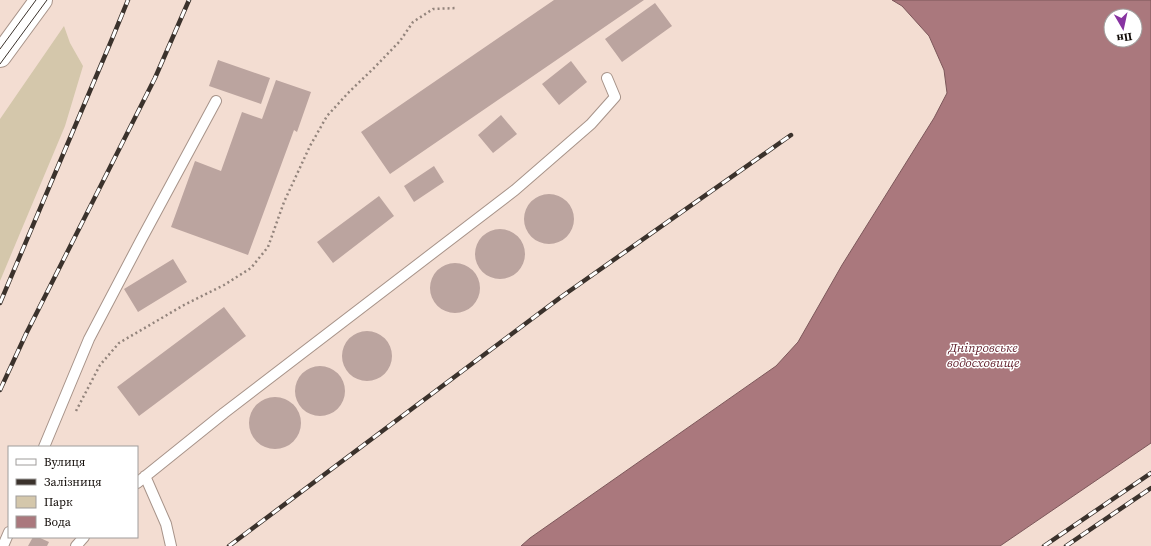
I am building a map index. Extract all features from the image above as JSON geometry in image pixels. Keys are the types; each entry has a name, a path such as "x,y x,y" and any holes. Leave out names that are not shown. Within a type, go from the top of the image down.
{"main road":[{"path":"0,56 41,0"}],"lane":[{"path":"171,546 166,524 141,480 224,413 526,180 591,124 614,97 608,78"},
{"path":"44,446 89,339 216,101"},
{"path":"3,546 8,534"},
{"path":"76,546 83,538"}],"path":[{"path":"76,411 100,365 119,343 184,305 224,285 251,268 268,247 284,202 310,146 327,116 400,41 413,22 433,9 457,8"}],"green space":[{"path":"64,26 70,43 83,66 65,126 0,281 0,119"}],"water":[{"name":"Дніпровське водосховище","path":"892,0 1151,0 1151,443 1000,546 521,546 530,538 776,366 798,342 842,265 934,118 947,93 944,70 929,36 902,6"}],"building":[{"path":"554,0 644,0 390,174 361,132"},
{"path":"655,3 672,26 622,62 605,39"},
{"path":"218,60 270,78 261,104 209,86"},
{"path":"571,61 587,82 559,105 542,84"},
{"path":"276,80 311,92 297,132 294,130 248,255 171,227 195,161 221,171 242,112 262,119"},
{"path":"501,115 517,134 493,153 478,135"},
{"path":"434,166 444,182 414,202 404,186"},
{"path":"549,194 558,196 569,205 574,219 572,228 563,239 549,244 540,242 529,233 524,219 526,210 535,199"},
{"path":"379,196 394,216 333,263 317,242"},
{"path":"500,229 509,231 520,240 525,254 523,263 514,274 500,279 491,277 480,268 475,254 477,245 486,234"},
{"path":"173,259 187,282 138,312 124,289"},
{"path":"455,263 464,265 475,274 480,288 478,297 469,308 455,313 446,311 435,302 430,288 432,279 441,268"},
{"path":"224,307 246,336 139,416 117,387"},
{"path":"367,331 376,333 387,342 392,356 390,365 381,376 367,381 358,379 347,370 342,356 344,347 353,336"},
{"path":"320,366 329,368 340,377 345,391 343,400 334,411 320,416 311,414 300,405 295,391 297,382 306,371"},
{"path":"275,397 285,399 293,405 299,413 301,423 299,433 293,441 285,447 275,449 265,447 257,441 251,433 249,423 251,413 257,405 265,399"},
{"path":"32,538 40,538 49,542 47,546 28,546"}],"tram line":[{"path":"0,49 36,0"},
{"path":"0,64 47,0"}],"railway":[{"path":"0,303 128,0"},
{"path":"0,390 26,334 155,78 189,0"},
{"path":"229,546 561,297 791,135"},
{"path":"1044,546 1151,473"},
{"path":"1066,546 1151,488"}]}
